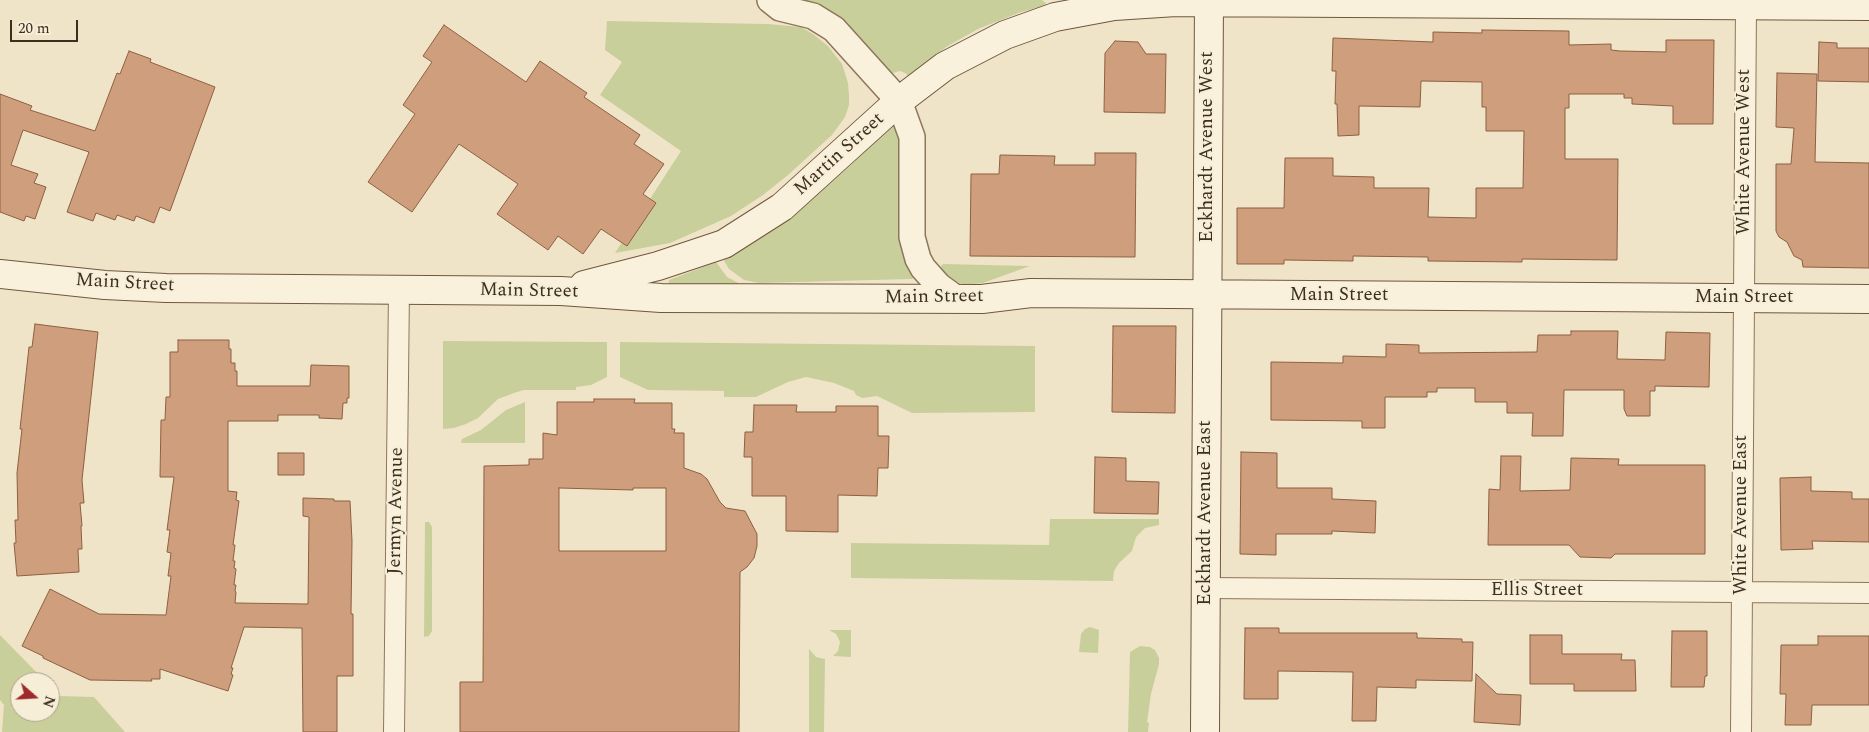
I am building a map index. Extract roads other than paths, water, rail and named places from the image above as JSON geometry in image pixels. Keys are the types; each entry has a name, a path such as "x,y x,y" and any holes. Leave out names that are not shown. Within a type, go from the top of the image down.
{"main road":[{"name":"Martin Street","path":"561,291 658,266 724,244 749,230 782,207 899,101 945,66 1005,35 1055,17 1104,3 1209,1 1869,6"},
{"name":"Eckhardt Avenue West","path":"1208,295 1209,1"},
{"name":"Main Street","path":"0,274 106,285 166,288 561,291 662,298 957,299 1031,293 1869,299"},
{"name":"Eckhardt Avenue East","path":"1205,732 1208,295"}],"street":[{"path":"770,0 780,8 813,16 834,29 899,101 912,137 912,237 918,259 938,286 957,299"},
{"name":"White Avenue West","path":"1744,298 1746,5"},
{"name":"Jermyn Avenue","path":"394,732 399,290"},
{"name":"White Avenue East","path":"1741,732 1744,298"},
{"name":"Ellis Street","path":"1206,588 1869,593"}]}
